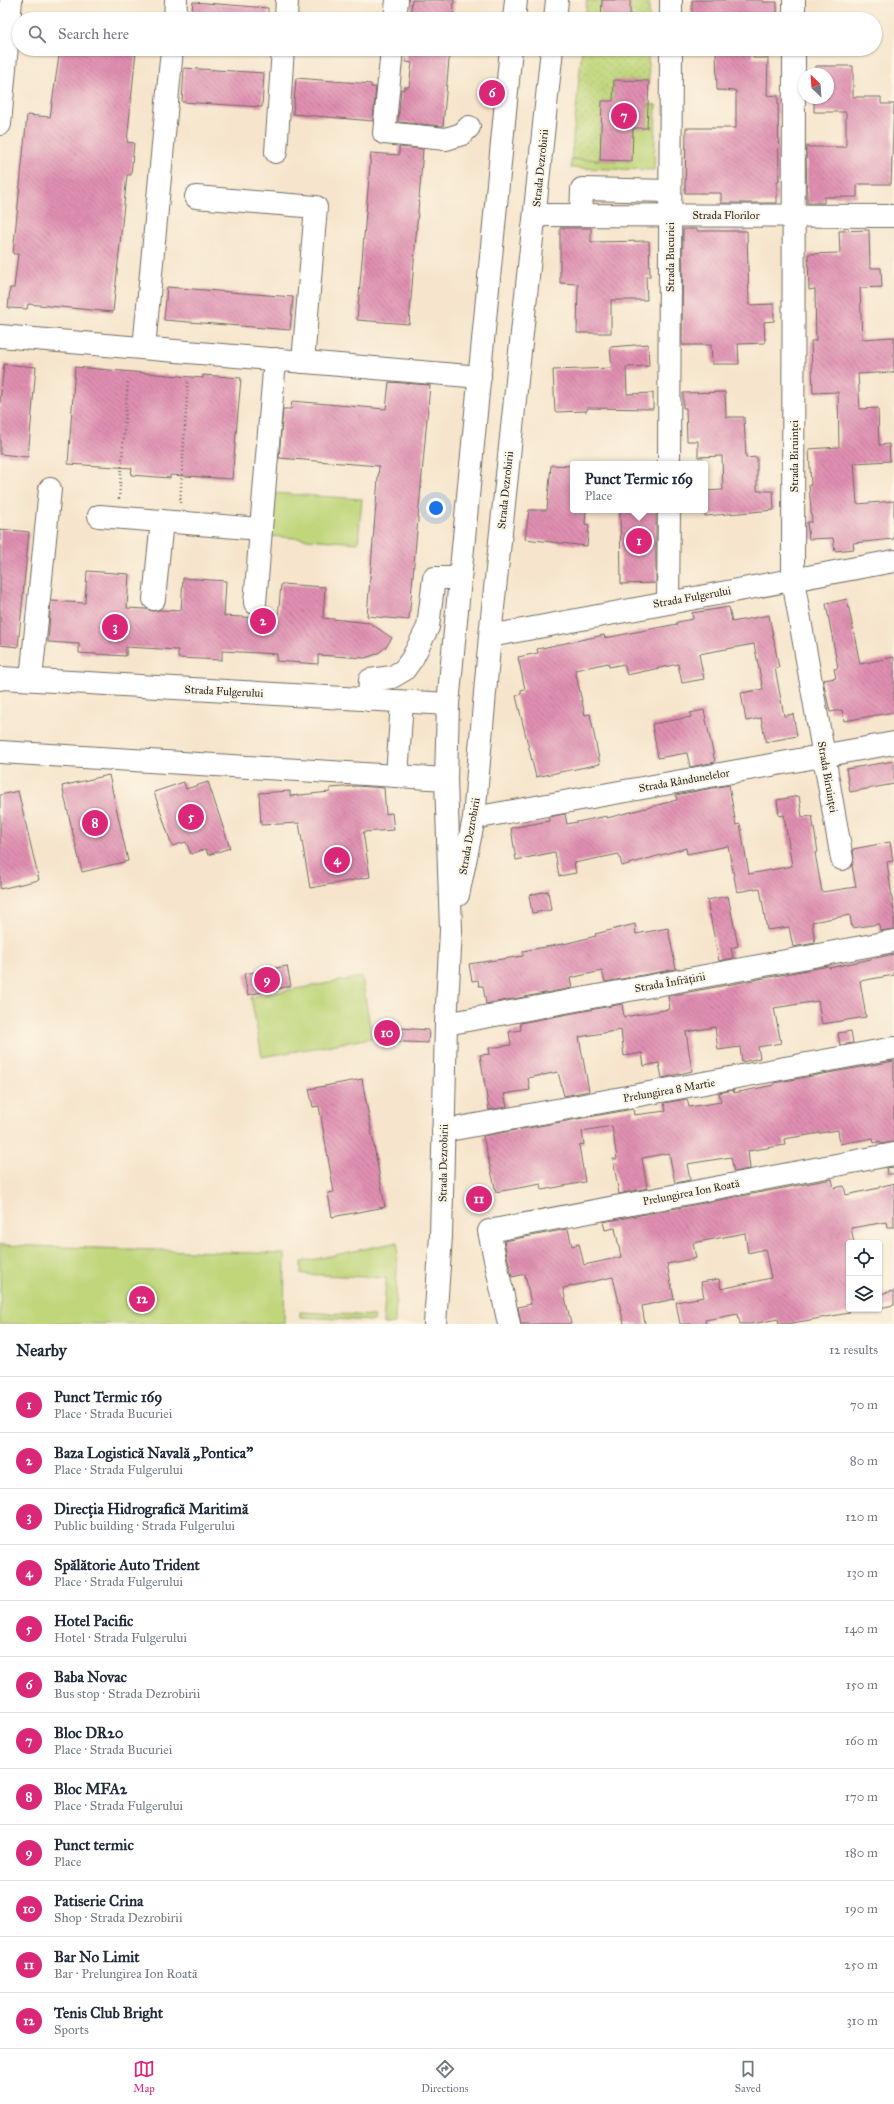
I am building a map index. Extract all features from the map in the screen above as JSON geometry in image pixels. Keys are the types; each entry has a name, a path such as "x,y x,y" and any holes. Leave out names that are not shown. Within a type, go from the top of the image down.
{"street":[{"path":"0,124 11,0"},
{"path":"175,12 176,0"},
{"path":"286,12 287,0"},
{"path":"396,12 397,0"},
{"path":"515,12 516,0"},
{"path":"556,12 557,0"},
{"path":"671,0 671,12"},
{"path":"794,0 794,12"},
{"path":"144,348 171,56"},
{"path":"276,152 283,56"},
{"path":"391,56 384,133 446,139 462,134 468,126"},
{"name":"Strada Dezrobirii","path":"435,1324 441,1236 446,1024 451,930 446,779 448,704 510,56"},
{"name":"Strada Dezrobirii","path":"451,930 474,818 490,636 551,56"},
{"name":"Strada Bucuriei","path":"669,461 671,56"},
{"name":"Strada Biruinței","path":"794,56 793,580 842,860"},
{"path":"581,215 582,189 670,191"},
{"path":"196,198 316,207 303,362"},
{"name":"Strada Florilor","path":"535,215 894,216"},
{"path":"0,336 480,377"},
{"path":"255,603 275,359"},
{"path":"31,680 50,489"},
{"path":"668,601 669,513"},
{"path":"108,516 261,529"},
{"path":"154,599 171,522"},
{"name":"Strada Fulgerului","path":"490,636 668,601 894,561"},
{"path":"369,700 370,680 392,677 404,670 412,659 428,627 434,578 460,578"},
{"name":"Strada Fulgerului","path":"0,679 448,704"},
{"path":"397,776 402,702"},
{"name":"Strada Rândunelelor","path":"474,818 894,743"},
{"path":"0,752 446,779"},
{"name":"Strada Înfrățirii","path":"446,1024 894,941"},
{"name":"Prelungirea 8 Martie","path":"443,1131 894,1048"},
{"name":"Prelungirea Ion Roată","path":"508,1324 489,1231 894,1154"}],"path":[{"path":"108,516 128,379"},
{"path":"171,522 188,380"}],"green space":[{"path":"587,0 602,0 601,12 586,12"},
{"path":"630,0 649,0 649,12 630,12"},
{"path":"581,56 648,56 649,81 614,81 613,101 602,101 600,160 571,159"},
{"path":"648,104 656,105 654,170 571,168 571,159 631,161 633,128 647,128"},
{"path":"272,493 362,499 358,543 269,536"},
{"path":"362,977 372,1038 262,1057 251,997"},
{"path":"398,1242 395,1324 383,1324 386,1278 301,1274 301,1262"},
{"path":"0,1245 285,1254 284,1324 0,1324"},
{"path":"300,1312 375,1316 374,1321 300,1317"}],"building":[{"path":"412,0 454,0 453,12 411,12"},
{"path":"602,0 630,0 630,12 601,12"},
{"path":"692,0 763,0 763,2 777,2 777,12 692,12"},
{"path":"193,2 268,8 268,12 192,12"},
{"path":"59,56 136,56 127,142 134,143 131,175 127,175 113,312 28,304 27,309 8,308 10,288 14,288 18,254 13,254 27,115 50,117"},
{"path":"406,56 449,56 443,126 398,122 401,89 404,90 404,87 409,87 412,63 406,62"},
{"path":"716,56 753,56 753,58 768,58 767,95 778,96 779,181 777,181 777,203 721,203 721,193 685,193 686,128 736,128 736,91 717,90"},
{"path":"816,66 853,66 853,97 881,97 881,104 894,104 891,184 857,184 857,197 824,197 824,203 807,203 806,147 846,147 846,112 814,112 814,104 834,104 834,68 816,68"},
{"path":"184,68 264,73 262,107 182,102"},
{"path":"296,78 371,84 371,87 376,87 373,121 293,114"},
{"path":"614,80 649,81 647,128 633,128 632,161 600,160 602,101 613,101"},
{"path":"399,147 423,149 409,324 357,320 371,153 399,155"},
{"path":"560,228 591,228 591,242 649,241 650,276 646,276 647,300 611,300 611,333 577,333 578,284 560,283"},
{"path":"683,229 697,229 697,231 747,231 749,305 774,304 774,321 764,322 765,343 738,344 739,364 712,364 711,345 682,345"},
{"path":"869,230 870,268 881,268 882,287 860,288 862,339 894,337 894,372 858,374 860,409 878,408 879,445 889,444 890,461 854,463 857,504 894,501 894,539 853,543 854,549 835,551 833,538 809,539 807,522 812,522 809,485 811,485 809,449 839,447 838,392 813,393 811,341 816,341 815,289 809,290 808,254 840,253 839,231"},
{"path":"167,287 293,297 290,330 164,320"},
{"path":"648,344 649,366 626,367 627,394 653,393 653,409 587,408 587,411 555,412 553,370 612,368 610,347"},
{"path":"4,364 36,367 28,457 0,454 0,403"},
{"path":"75,367 203,378 203,375 241,378 232,479 170,475 170,478 131,475 132,468 68,464"},
{"path":"389,382 430,385 409,620 367,616 379,466 279,458 283,409 291,409 292,401 386,409"},
{"path":"725,392 726,417 744,417 746,458 757,457 757,491 773,491 774,510 705,516 705,513 708,513 708,491 723,490 722,456 698,457 698,441 687,441 686,408 683,408 683,393"},
{"path":"551,465 570,466 570,513 586,513 585,524 589,525 587,546 525,539 529,510 547,510"},
{"path":"620,513 656,513 656,583 621,584"},
{"path":"0,529 29,532 18,647 0,645"},
{"path":"87,571 129,574 127,608 153,611 181,611 183,578 226,581 224,616 278,619 281,584 325,587 323,618 370,623 392,638 386,647 377,654 365,658 318,655 318,664 276,661 277,654 222,651 222,660 178,658 178,650 126,647 126,656 79,653 79,644 48,642 51,601 85,603"},
{"path":"847,599 860,664 894,657 894,712 844,721 842,710 830,712 823,680 836,678 834,669 838,668 826,604"},
{"path":"729,607 732,622 769,615 779,668 775,668 784,716 793,714 797,736 766,742 761,718 746,721 741,693 763,689 754,644 699,654 704,679 682,683 678,664 627,675 624,664 609,667 608,663 575,670 585,715 590,714 600,764 536,777 516,696 521,694 521,690 525,689 518,657 538,653 537,649 604,635 605,638 677,624 677,622 693,619 692,613"},
{"path":"704,710 715,762 690,767 687,753 658,758 652,724 691,717 690,713"},
{"path":"894,761 894,784 850,792 846,769"},
{"path":"109,775 128,861 82,872 62,786"},
{"path":"184,782 186,789 208,782 230,848 208,855 206,849 191,854 186,842 172,846 154,792"},
{"path":"729,785 736,825 740,824 749,874 792,866 784,815 779,816 777,800 799,796 802,817 812,816 818,852 815,853 822,892 856,887 852,866 854,857 853,849 890,842 893,861 887,862 894,912 894,929 880,931 879,924 852,928 850,915 812,922 815,943 793,947 789,927 767,930 760,888 737,892 728,846 687,854 686,848 622,866 619,854 574,863 576,873 559,876 555,852 516,860 511,828 549,821 548,817 565,814 567,824 607,816 607,818 677,800 676,795"},
{"path":"357,786 384,788 386,814 392,813 394,830 363,832 370,877 310,888 299,823 261,825 259,793 290,791 290,796 330,792 330,788"},
{"path":"18,791 39,880 0,889 0,795"},
{"path":"548,891 551,910 532,913 529,895"},
{"path":"728,896 738,946 731,948 733,958 719,961 707,900"},
{"path":"635,924 636,934 668,928 676,969 605,982 602,971 570,978 572,988 486,1004 483,986 479,986 478,980 472,981 469,964 523,956 523,951 568,943 596,936 595,934"},
{"path":"894,954 894,975 860,981 866,1017 822,1024 818,1001 774,1008 781,1043 758,1047 760,1058 742,1062 740,1047 718,1050 715,1027 686,1032 692,1071 662,1078 659,1063 644,1066 642,1053 624,1056 621,1030 579,1037 589,1091 564,1096 558,1072 528,1078 530,1090 504,1094 507,1107 489,1110 480,1055 490,1054 489,1048 511,1045 509,1032 521,1030 520,1023 622,1004 624,1017 670,1009 668,996 829,966 829,968"},
{"path":"287,966 291,986 248,995 244,974"},
{"path":"385,1027 429,1030 428,1043 384,1041"},
{"path":"851,1031 853,1043 840,1045 838,1033"},
{"path":"894,1061 894,1142 881,1144 880,1141 874,1143 873,1138 840,1144 838,1130 784,1139 785,1145 748,1151 750,1169 734,1172 731,1157 687,1164 690,1180 675,1183 669,1153 642,1158 647,1188 619,1194 613,1159 617,1159 612,1126 582,1131 584,1144 579,1145 585,1182 542,1190 541,1184 496,1192 483,1136 633,1109 634,1115 666,1111 664,1103 687,1099 689,1107 721,1102 719,1093 733,1090 734,1093 774,1085 774,1083"},
{"path":"362,1079 385,1207 332,1217 328,1193 334,1192 319,1106 313,1107 309,1089"},
{"path":"894,1167 894,1174 887,1174 886,1168"},
{"path":"832,1179 834,1188 844,1186 846,1195 879,1188 894,1183 894,1227 887,1227 886,1222 851,1228 853,1240 846,1240 846,1312 849,1313 787,1324 779,1324 778,1319 752,1324 740,1324 738,1314 705,1320 706,1324 680,1324 676,1302 704,1297 701,1282 719,1279 721,1289 771,1278 765,1249 748,1253 745,1233 693,1243 696,1258 667,1264 674,1299 642,1306 645,1324 624,1324 613,1277 563,1288 571,1324 521,1324 518,1307 531,1304 525,1274 512,1277 504,1241 568,1229 572,1246 579,1244 584,1265 621,1257 615,1228 605,1230 603,1222"},
{"path":"894,1291 894,1305 882,1307 882,1293"}],"place":[{"name":"Baba Novac","path":"492,93"},
{"name":"Bloc DR20","path":"624,116"},
{"name":"Punct Termic 169","path":"639,541"},
{"name":"Baza Logistică Navală „Pontica”","path":"263,621"},
{"name":"Direcția Hidrografică Maritimă","path":"115,627"},
{"name":"Hotel Pacific","path":"191,817"},
{"name":"Bloc MFA2","path":"95,823"},
{"name":"Spălătorie Auto Trident","path":"337,860"},
{"name":"Punct termic","path":"267,980"},
{"name":"Patiserie Crina","path":"387,1033"},
{"name":"Bar No Limit","path":"479,1199"},
{"name":"Tenis Club Bright","path":"142,1299"}]}
